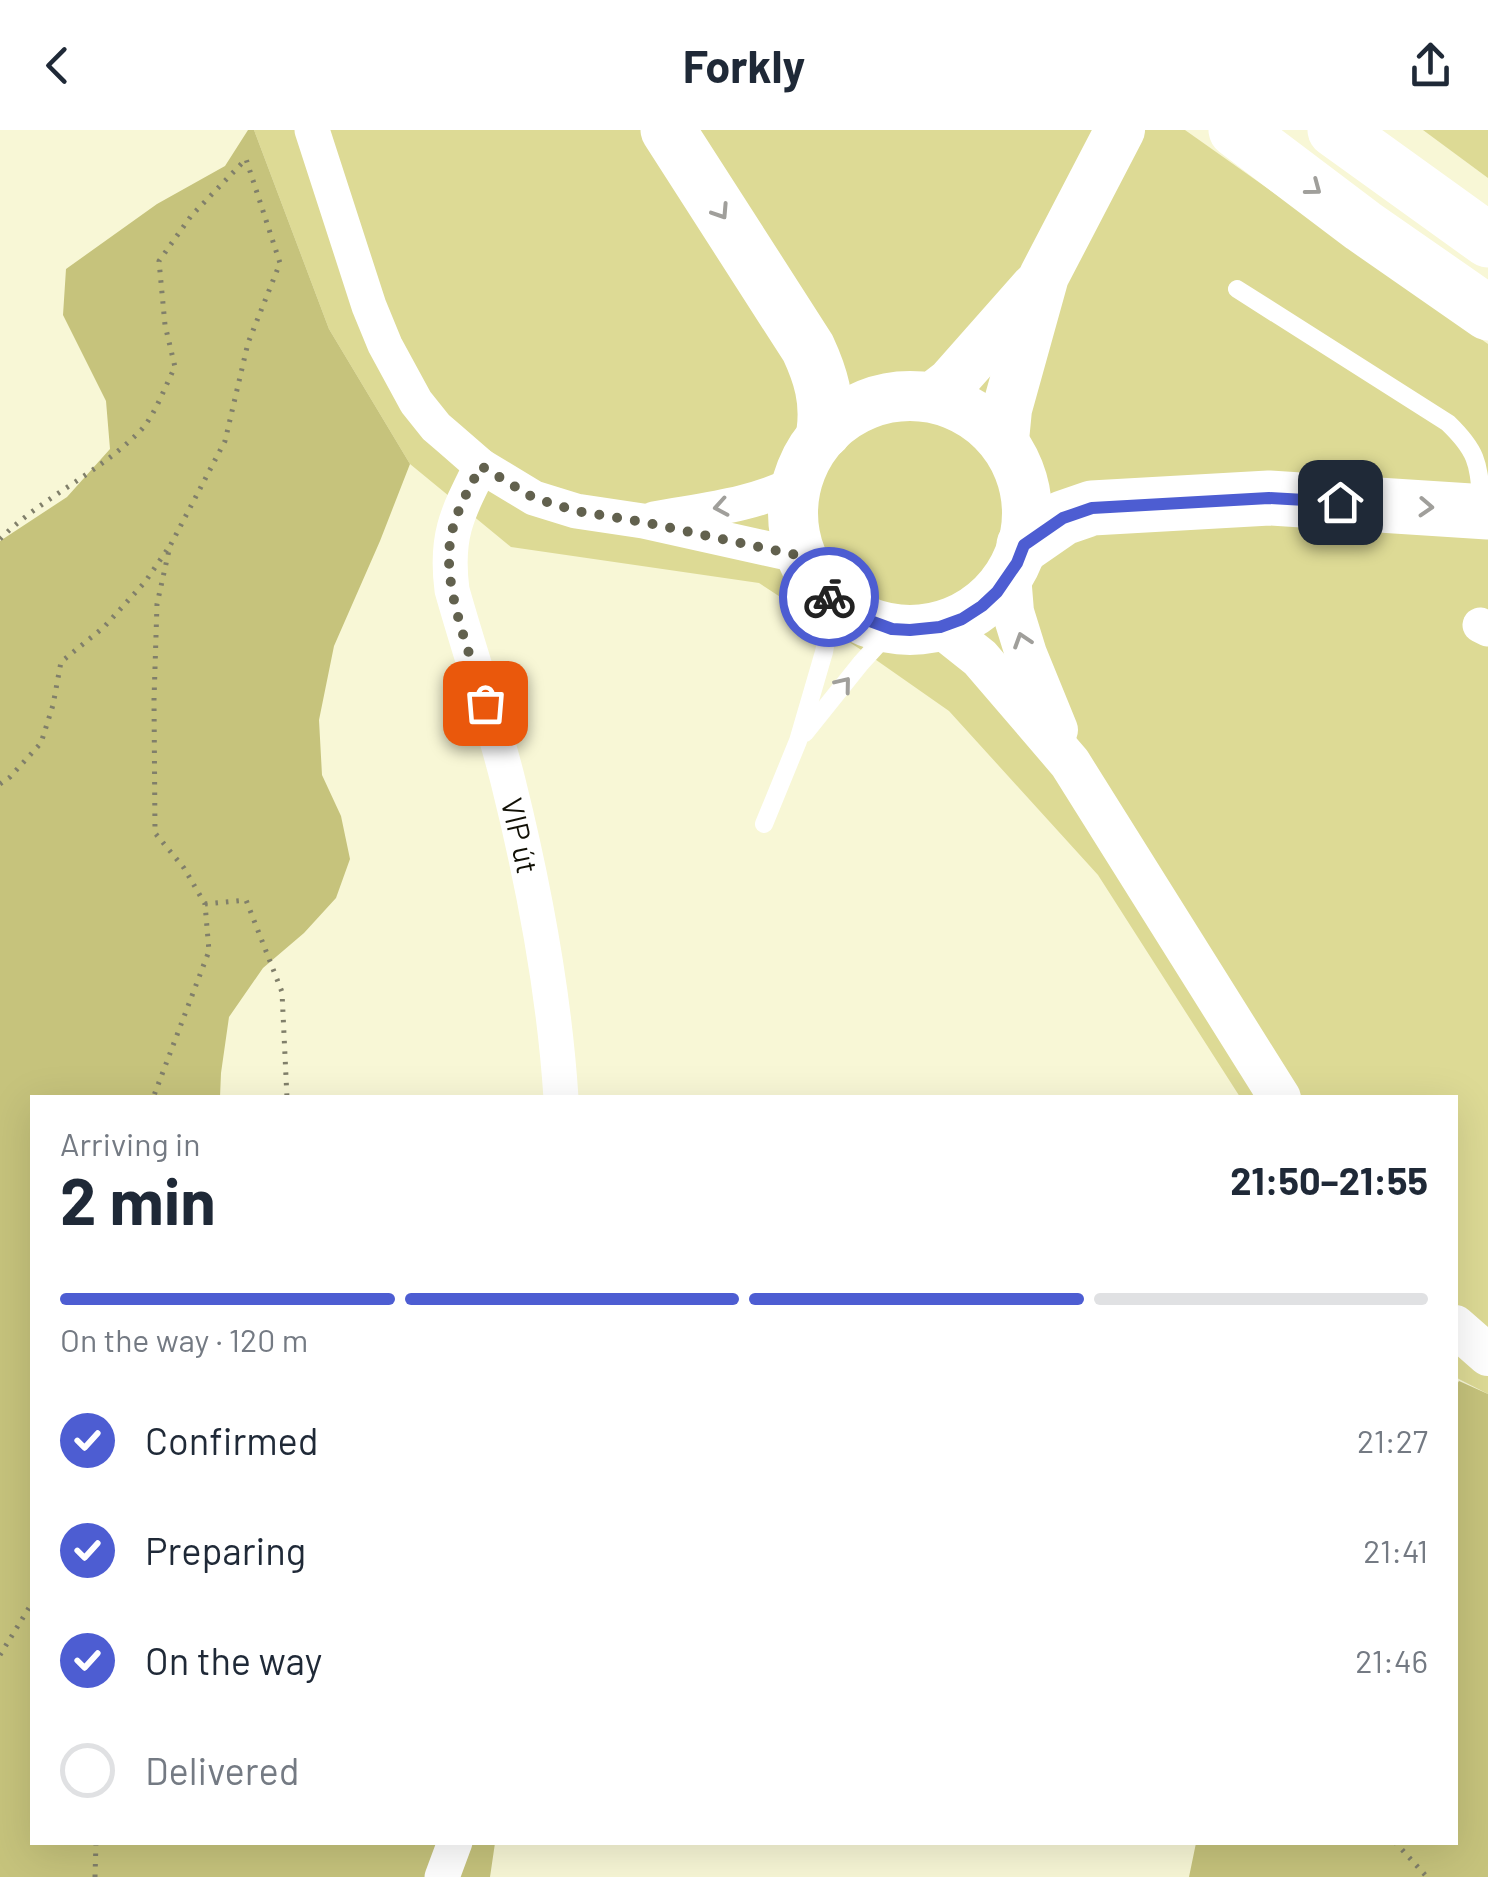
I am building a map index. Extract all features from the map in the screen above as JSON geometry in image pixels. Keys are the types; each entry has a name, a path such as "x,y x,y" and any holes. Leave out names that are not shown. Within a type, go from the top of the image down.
{"highway":[{"path":"668,130 808,348 824,392 824,432"},
{"path":"1236,130 1488,314"},
{"path":"1335,130 1488,240"},
{"path":"1017,560 1063,518 1108,506 1269,498 1485,512"}],"main road":[{"path":"1004,440 1008,409 1044,276 1120,130"},
{"path":"933,397 951,383 1044,276"},
{"path":"898,395 933,397 980,417 1004,440 1018,464 1025,484 1028,523 1017,560 997,592 962,619 916,628 851,614 833,602 813,579 801,556 793,519 796,483 806,456 824,432 847,412 898,395"}],"street":[{"path":"312,130 368,306 396,369 436,427 481,466 534,498 576,511 801,556"},
{"name":"VIP út","path":"481,466 453,526 448,564 532,885 551,993 562,1095"},
{"path":"643,522 733,505 796,483"},
{"path":"1017,560 1013,612 1070,763"},
{"path":"916,628 980,658 1070,763 1278,1095"},
{"path":"1458,1329 1488,1355"},
{"path":"442,1877 454,1845"}],"lane":[{"path":"1238,289 1448,423 1470,444 1485,512"},
{"path":"764,824 798,741 824,652 833,602"},
{"path":"798,741 860,663 916,628"}],"path":[{"path":"0,539 16,523 100,466 145,426 175,367 165,326 159,262 191,216 246,159 280,264 248,343 225,441 170,546 145,582 104,627 62,662 41,743 0,784"},
{"path":"154,1095 209,951 205,904 184,868 156,833 157,604 170,546"},
{"path":"205,904 246,900 282,992 287,1095"},
{"path":"0,1655 30,1606"},
{"path":"95,1877 96,1845"},
{"path":"1398,1845 1427,1877"}],"shaded area":[{"path":"248,130 254,130 329,329 410,464 334,646 319,720 322,775 341,816 350,859 336,898 304,933 263,968 229,1017 220,1095 30,1095 30,1845 495,1845 490,1877 0,1877 0,541 67,497 110,449 106,401 63,315 66,269 157,204 225,166"},
{"path":"254,130 1185,130 1488,344 1488,1394 1458,1379 1458,1095 1239,1095 1098,875 949,711 759,583 511,547 410,464 329,329"},
{"path":"1423,130 1488,130 1488,178"},
{"path":"1458,1382 1488,1394 1488,1877 1189,1877 1196,1845 1458,1845"}],"way so far":[{"path":"485,703 448,564 453,526 481,466 534,498 576,511 801,556 813,579 829,597"}],"route":[{"path":"829,597 872,624 910,630 940,627 962,619 997,592 1024,545 1063,518 1092,508 1269,498 1340,502"}]}
